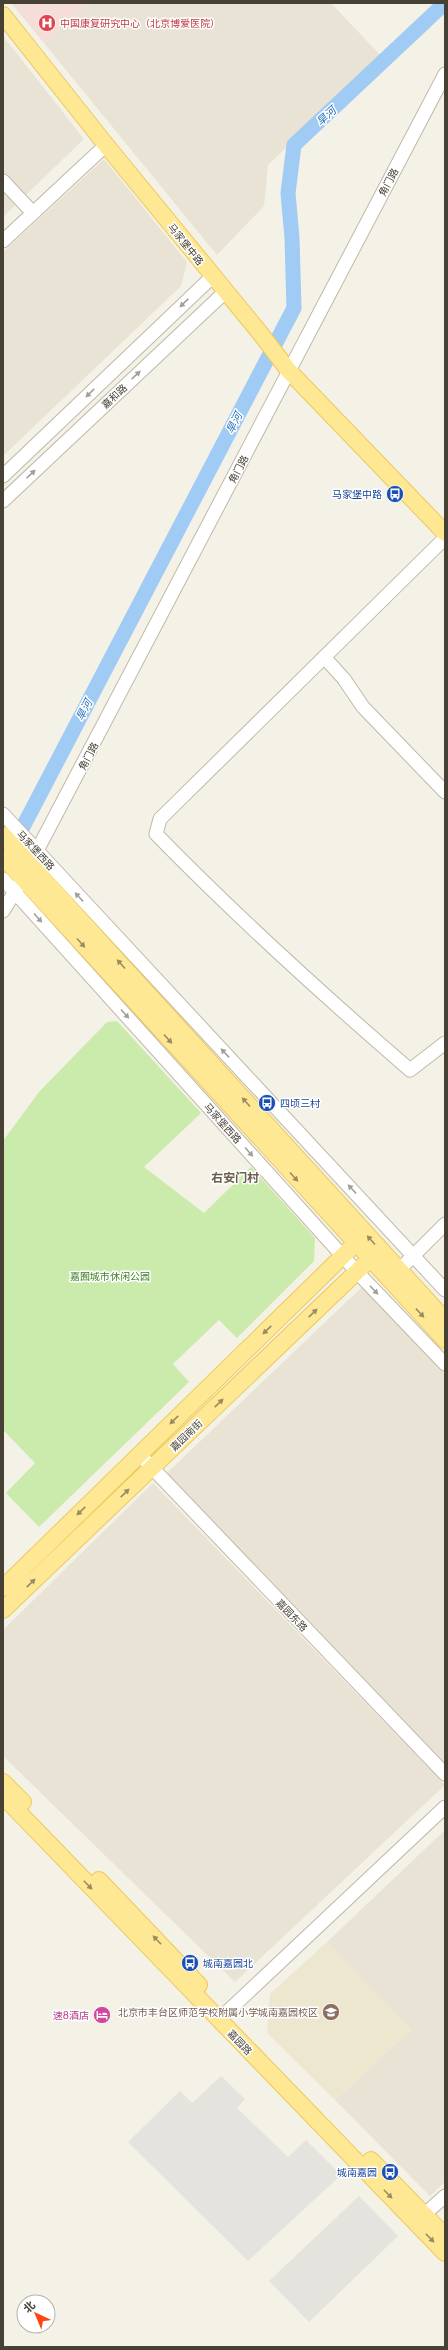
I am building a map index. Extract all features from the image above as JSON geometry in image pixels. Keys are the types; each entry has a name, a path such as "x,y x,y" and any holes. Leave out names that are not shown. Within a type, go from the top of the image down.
{"main road":[{"name":"马家堡中路","path":"3,15 224,292 260,333 287,369 445,533"},
{"name":"马家堡西路","path":"5,823 21,870 369,1260 445,1340"},
{"name":"马家堡西路","path":"3,857 21,870 445,1320"},
{"name":"嘉园南街","path":"3,1588 355,1244"},
{"name":"嘉园南街","path":"3,1610 369,1260"},
{"name":"嘉园路","path":"3,1782 226,2013 420,2218 445,2253"},
{"name":"嘉园路","path":"3,1796 420,2218 445,2236"}],"street":[{"name":"角门路","path":"3,911 21,870 445,74"},
{"path":"3,241 106,145"},
{"path":"3,181 33,213"},
{"name":"嘉和路","path":"3,476 212,276"},
{"name":"嘉和路","path":"3,501 224,292"},
{"path":"445,538 160,819 156,834 220,900 345,1014 410,1070 445,1043"},
{"path":"324,657 344,679 363,707 445,792"},
{"name":"马家堡西路","path":"21,870 342,1256 445,1364"},
{"name":"马家堡西路","path":"21,870 414,1256 445,1290"},
{"path":"399,1270 445,1224"},
{"name":"嘉园东路","path":"139,1454 445,1774"},
{"path":"226,2013 445,1807"},
{"path":"420,2218 445,2196"}],"shaded area":[{"name":"中国康复研究中心（北京博爱医院）","path":"11,3 88,3 44,43"},
{"path":"88,3 331,3 381,56 268,165 264,206 217,255 44,43"},
{"path":"3,36 84,139 3,217"},
{"path":"104,159 187,262 181,286 3,456 3,252"},
{"path":"363,1286 445,1374 445,1763 166,1474"},
{"path":"153,1483 445,1785 235,1982 3,1756 3,1630"},
{"path":"445,1830 445,2182 430,2196 335,2100 411,2030 327,1942"},
{"name":"北京市丰台区师范学校附属小学城南嘉园校区","path":"327,1942 411,2030 335,2100 267,2033 270,1994"},
{"path":"221,2076 245,2099 237,2108 288,2157 306,2140 341,2175 248,2261 128,2142 180,2091 192,2103"},
{"path":"359,2196 398,2236 309,2322 269,2281"}],"green space":[{"name":"嘉囿城市休闲公园","path":"117,1021 201,1113 144,1167 204,1213 251,1167 315,1238 314,1261 237,1338 219,1320 173,1364 189,1382 39,1527 6,1493 35,1463 3,1430 3,1141 39,1092 107,1022"}],"waterway":[{"name":"旱河","path":"14,844 294,308 292,238 288,193 294,145 445,3"}],"place":[{"name":"中国康复研究中心（北京博爱医院）","path":"47,23"},
{"name":"马家堡中路","path":"395,494"},
{"name":"四顷三村","path":"267,1103"},
{"name":"城南嘉园北","path":"190,1963"},
{"name":"北京市丰台区师范学校附属小学城南嘉园校区","path":"331,2012"},
{"name":"速8酒店","path":"102,2015"},
{"name":"城南嘉园","path":"390,2172"}],"district":[{"name":"右安门村","path":"235,1177"}]}
